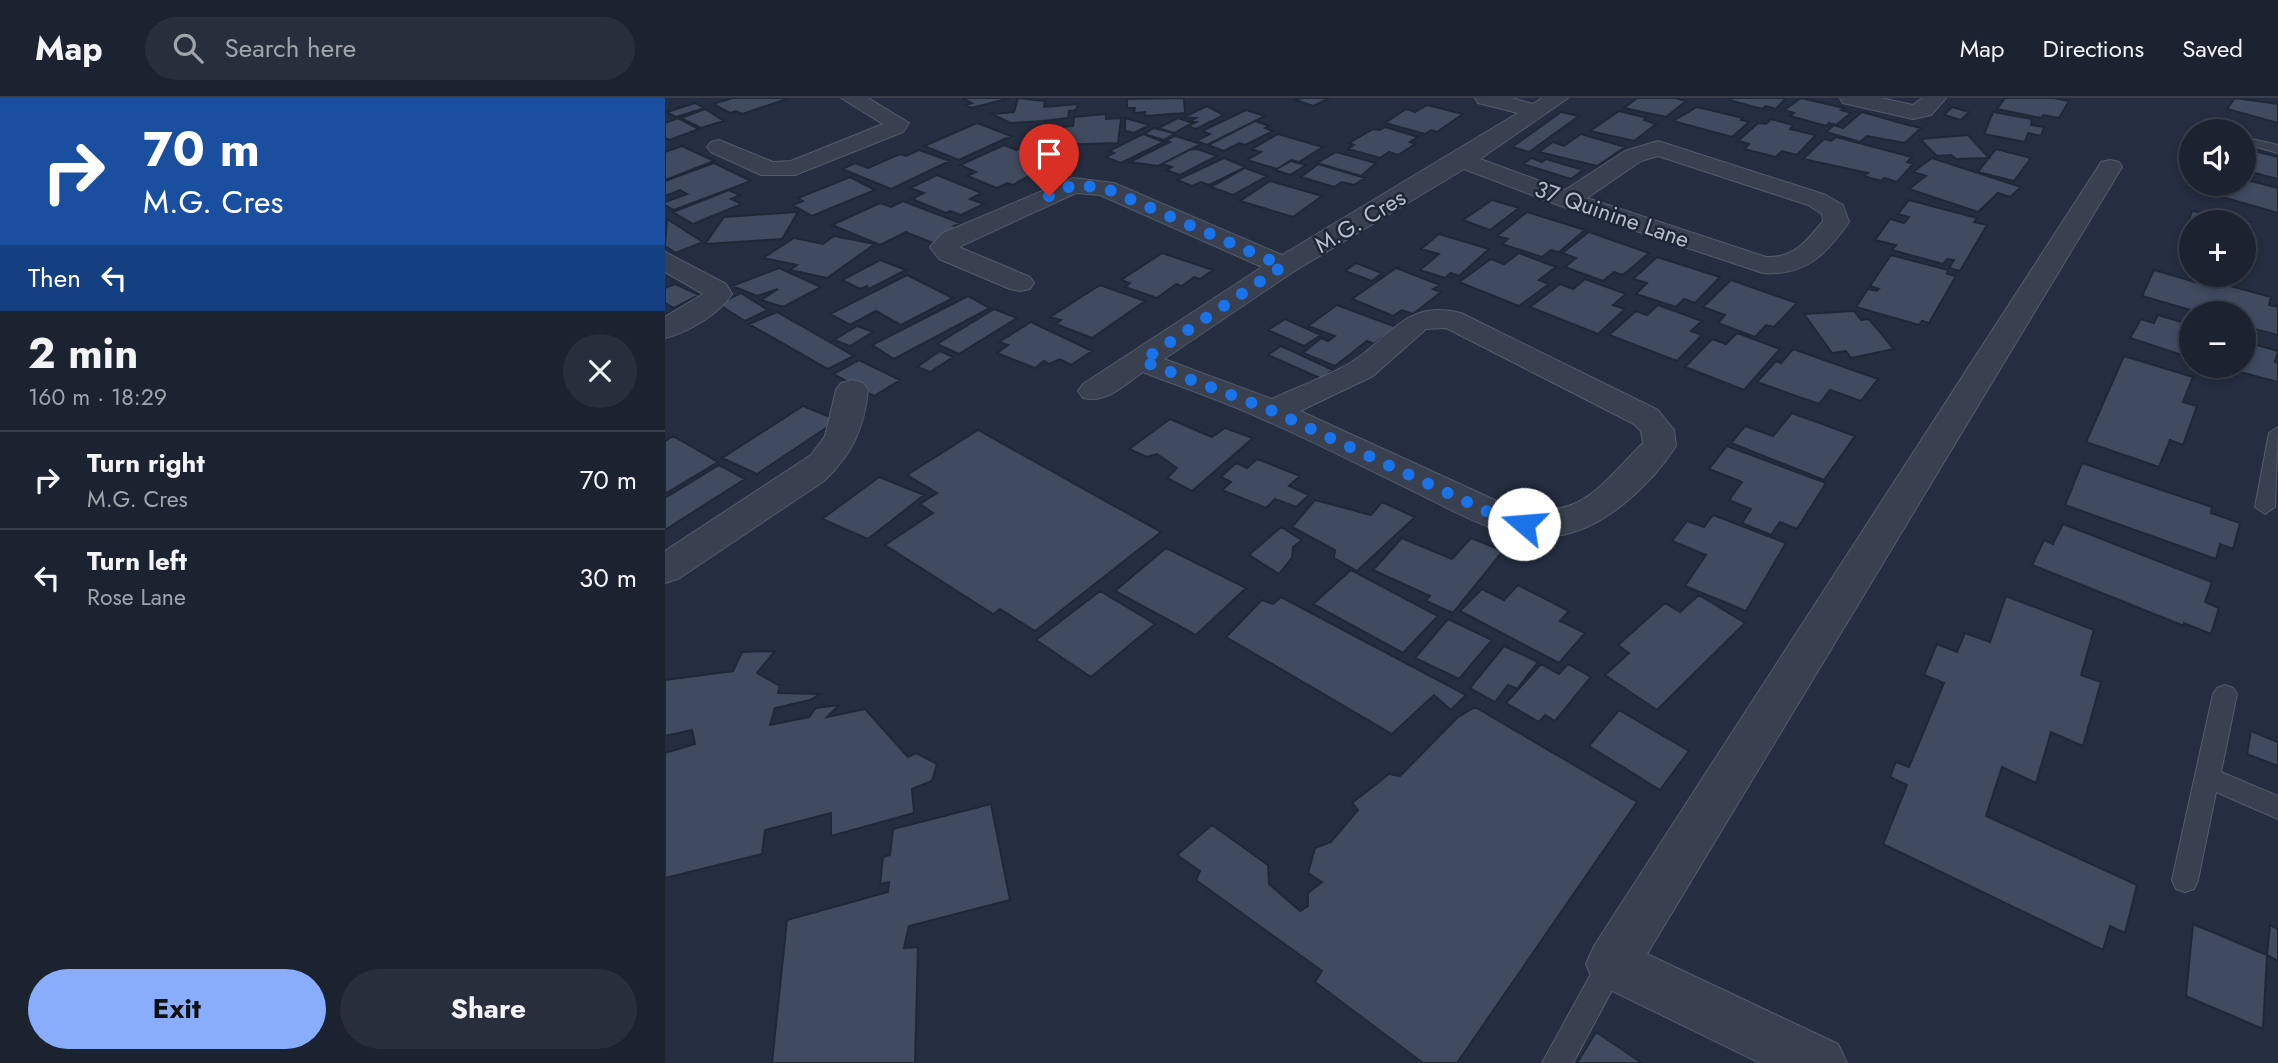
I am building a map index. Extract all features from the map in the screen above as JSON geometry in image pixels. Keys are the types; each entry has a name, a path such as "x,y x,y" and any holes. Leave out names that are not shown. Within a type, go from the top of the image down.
{"street":[{"path":"719,146 770,170 787,170 895,127 898,122 852,98"},
{"path":"1486,98 1546,105"},
{"path":"1851,98 1907,112 1923,110 1935,98"},
{"name":"M.G. Cres","path":"1094,391 1283,266 1462,160 1546,105"},
{"name":"37 Quinine Lane","path":"1462,160 1567,200 1763,265 1785,266 1805,259 1836,222 1834,210 1817,200 1658,148 1641,151 1567,200"},
{"path":"1819,1063 1612,964 2110,167"},
{"path":"1020,283 949,253 944,247 953,239 1073,185 1105,188 1283,266"},
{"path":"665,260 716,290 718,294 713,301 665,329"},
{"path":"1142,361 1273,411 1501,518 1545,526 1575,522 1587,517 1659,446 1661,437 1658,428 1646,417 1451,319 1440,317 1416,323 1362,369 1273,411"},
{"path":"665,569 812,473 829,458 849,424 852,390"}],"lane":[{"path":"2256,143 2278,149"},
{"path":"2265,507 2276,462 2278,433"},
{"path":"2185,880 2225,694"},
{"path":"2207,777 2278,808"},
{"path":"1557,1063 1612,964"}],"building":[{"path":"733,98 790,98 742,114 736,111 730,113 713,104"},
{"path":"962,98 1010,98 972,108 966,105 972,103"},
{"path":"1018,98 1045,101 1044,107 1078,104 1076,110 1069,111 1068,118 1044,121 1010,123 992,114 1014,112"},
{"path":"1184,98 1185,113 1145,116 1145,112 1134,113 1135,108 1127,108 1127,99"},
{"path":"1330,98 1313,106 1296,100"},
{"path":"1637,98 1675,98 1686,101 1666,117 1624,108"},
{"path":"1786,98 1776,109 1766,106 1762,109 1729,100"},
{"path":"1801,98 1844,108 1841,110 1851,113 1836,125 1829,123 1826,126 1790,116 1794,113 1784,110"},
{"path":"2005,98 2054,98 2069,101 2059,118 2043,115 2041,118 1997,109"},
{"path":"2235,98 2278,104 2278,123 2227,109"},
{"path":"695,103 705,108 676,117 667,112"},
{"path":"1427,105 1463,114 1437,132 1431,130 1425,134 1385,123 1406,109 1415,112"},
{"path":"1207,106 1224,115 1196,129 1188,126 1196,122 1190,121 1196,118 1184,117"},
{"path":"1697,107 1743,118 1741,120 1749,122 1732,137 1673,121"},
{"path":"1952,107 1969,112 1961,120 1944,115"},
{"path":"705,109 724,121 701,128 681,118"},
{"path":"1246,110 1265,116 1207,145 1196,141 1210,134 1202,131"},
{"path":"1619,111 1647,118 1644,120 1656,124 1634,141 1590,131"},
{"path":"1561,112 1579,116 1529,152 1512,147"},
{"path":"1862,112 1921,128 1905,143 1867,136 1860,142 1826,132 1834,125 1843,128"},
{"path":"1993,112 2032,119 2031,125 2044,127 2041,136 2028,133 2025,142 1984,134"},
{"path":"1106,114 1106,119 1121,118 1118,143 1055,145 1058,127 1073,126 1074,117"},
{"path":"678,118 699,129 670,140 665,138 665,123"},
{"path":"1125,118 1150,125 1134,133 1125,131"},
{"path":"1178,118 1192,123 1174,133 1158,128"},
{"path":"1771,119 1793,125 1790,129 1816,135 1797,155 1782,151 1776,157 1744,149 1749,144 1738,141 1758,123 1766,124"},
{"path":"1255,121 1269,126 1265,128 1273,131 1245,145 1239,143 1224,151 1208,145"},
{"path":"977,123 1011,136 959,160 924,146"},
{"path":"1385,127 1418,137 1410,142 1415,144 1398,155 1389,152 1380,158 1348,149 1354,145 1349,143 1373,129 1380,130"},
{"path":"1154,128 1175,134 1164,140 1144,134"},
{"path":"1143,134 1164,142 1121,163 1105,157 1114,153 1109,151"},
{"path":"1278,134 1323,147 1299,162 1291,160 1277,169 1247,160 1261,152 1252,149"},
{"path":"1581,134 1625,147 1597,166 1539,152 1553,142 1564,146"},
{"path":"1968,135 1989,158 1956,159 1951,155 1937,156 1920,139"},
{"path":"1175,136 1201,144 1158,166 1130,162 1170,142 1166,140"},
{"path":"1836,137 1912,157 1907,162 1913,164 1897,182 1884,178 1881,181 1864,176 1868,173 1803,159 1824,139 1831,141"},
{"path":"1004,145 1016,150 1024,146 1058,159 1013,185 1007,183 997,188 967,176 976,172 960,165"},
{"path":"682,146 714,161 665,180 665,152"},
{"path":"1197,149 1217,156 1180,175 1166,170 1172,167 1162,164 1189,150"},
{"path":"1996,149 2031,158 2014,181 1978,172"},
{"path":"919,150 950,161 891,189 842,169 855,163 868,168 900,154 906,156"},
{"path":"1336,152 1376,163 1361,176 1317,163"},
{"path":"2256,152 2278,157 2278,179 2256,173"},
{"path":"1224,158 1246,167 1209,185 1201,182 1192,186 1177,180"},
{"path":"1532,158 1542,162 1546,159 1583,170 1571,179 1523,164"},
{"path":"1932,158 2021,187 2010,197 1998,193 1978,212 1909,189 1926,176 1913,172"},
{"path":"1291,161 1306,165 1290,175 1275,170"},
{"path":"714,163 751,181 674,210 665,205 665,202 687,194 680,190 665,196 665,181"},
{"path":"1318,164 1365,178 1354,185 1342,182 1334,187 1301,177"},
{"path":"1245,168 1267,176 1233,195 1211,187"},
{"path":"937,175 982,193 970,199 984,204 961,215 950,211 946,213 912,199 924,193 910,188"},
{"path":"850,177 875,190 812,216 793,205 803,201 798,198"},
{"path":"1270,181 1322,196 1293,217 1240,201"},
{"path":"2256,182 2278,188 2278,213 2219,196 2256,196"},
{"path":"729,190 740,195 731,199 742,204 693,224 673,212"},
{"path":"1492,200 1519,208 1490,230 1463,220"},
{"path":"1909,200 1977,218 1974,222 1987,225 1960,271 1949,268 1954,260 1947,259 1943,264 1892,250 1896,245 1875,240 1890,219 1904,223 1909,217 1898,214"},
{"path":"903,201 960,223 954,226 964,229 935,244 906,232 880,245 832,225 880,203 891,207"},
{"path":"798,212 782,239 705,244 724,217"},
{"path":"1527,212 1585,230 1559,252 1551,250 1542,257 1502,244 1508,239 1497,236"},
{"path":"667,219 703,242 676,253 665,246"},
{"path":"1589,232 1649,253 1623,275 1614,272 1603,281 1565,267 1576,258 1562,253"},
{"path":"1439,234 1489,249 1459,276 1451,273 1445,278 1420,270 1439,254 1421,249"},
{"path":"834,236 875,244 827,278 790,270 797,265 763,258 794,238 823,244"},
{"path":"1162,253 1213,270 1200,279 1194,277 1182,286 1176,284 1157,298 1125,287 1130,283 1121,280"},
{"path":"1519,253 1556,267 1539,280 1549,284 1519,306 1459,282 1491,259 1504,264"},
{"path":"1891,255 1948,270 1947,274 1956,276 1929,323 1922,321 1919,325 1856,307 1868,289 1879,289 1870,286"},
{"path":"1657,257 1720,277 1695,303 1684,299 1676,307 1636,294 1647,283 1633,279"},
{"path":"880,260 906,270 869,289 867,286 860,289 842,280"},
{"path":"1356,263 1382,273 1372,281 1345,271"},
{"path":"779,268 821,287 783,307 761,300 778,289 757,296 732,286"},
{"path":"1396,268 1440,285 1433,289 1441,292 1413,314 1402,310 1393,316 1352,299"},
{"path":"2154,270 2179,277 2179,287 2234,287 2271,297 2269,305 2278,307 2278,335 2256,329 2256,301 2179,301 2179,307 2142,296"},
{"path":"907,275 953,298 901,325 876,311 850,325 830,314"},
{"path":"1585,279 1626,294 1613,305 1625,309 1598,334 1530,307 1560,284 1573,289"},
{"path":"1731,280 1797,303 1774,327 1766,325 1755,337 1718,323 1725,315 1703,307"},
{"path":"675,284 699,295 674,308 665,303 665,288"},
{"path":"1100,285 1145,301 1092,338 1056,324 1061,320 1050,317"},
{"path":"741,293 768,310 745,321 718,304"},
{"path":"968,296 990,308 894,359 872,345"},
{"path":"1337,305 1396,327 1374,344 1367,341 1335,366 1303,353 1321,338 1328,341 1335,336 1308,326"},
{"path":"1658,305 1702,321 1691,331 1702,335 1677,361 1609,335 1636,311 1647,315"},
{"path":"994,309 1017,318 959,354 937,344"},
{"path":"1854,311 1861,320 1869,319 1894,349 1851,358 1846,351 1832,353 1804,314"},
{"path":"777,312 854,356 828,369 749,324"},
{"path":"2158,315 2179,321 2179,354 2130,338 2141,319 2154,323"},
{"path":"1285,319 1321,335 1304,346 1268,330"},
{"path":"1031,322 1092,351 1071,365 1060,359 1049,364 1044,361 1035,368 997,353 1008,345 999,342"},
{"path":"857,326 873,332 850,346 834,340"},
{"path":"1737,333 1780,349 1744,390 1685,367 1712,339 1726,344"},
{"path":"2256,345 2278,351 2275,362 2278,363 2278,382 2256,376"},
{"path":"1281,346 1333,370 1322,379 1268,355"},
{"path":"1793,349 1878,379 1861,401 1830,390 1819,404 1757,382 1776,361 1781,363"},
{"path":"940,351 953,357 930,372 917,367"},
{"path":"2124,356 2179,373 2179,378 2193,378 2183,402 2197,406 2183,445 2170,440 2159,467 2086,442"},
{"path":"859,360 900,380 874,396 833,374"},
{"path":"803,406 838,420 757,474 722,458"},
{"path":"1792,413 1855,436 1824,480 1731,443 1745,426 1773,436"},
{"path":"1170,419 1212,437 1225,428 1253,438 1192,491 1167,478 1177,468 1157,454 1147,457 1129,449"},
{"path":"978,430 1161,532 1035,631 1000,609 993,614 885,545 933,513 920,504 937,493 907,475"},
{"path":"673,436 718,462 665,494 665,441"},
{"path":"1727,446 1826,483 1797,529 1780,522 1771,535 1742,523 1751,509 1729,500 1742,482 1709,469"},
{"path":"1257,459 1300,476 1289,486 1309,495 1296,507 1275,499 1266,508 1222,490 1231,482 1221,477 1236,463 1247,468"},
{"path":"2082,463 2212,507 2211,513 2240,523 2233,549 2220,544 2216,559 2065,505"},
{"path":"719,465 745,479 665,530 665,498"},
{"path":"879,477 924,495 868,539 822,519"},
{"path":"1315,500 1371,515 1382,502 1415,517 1357,571 1334,558 1335,550 1292,527"},
{"path":"1713,515 1786,543 1746,611 1685,586 1706,555 1672,541 1687,521 1704,527"},
{"path":"2063,524 2212,582 2205,602 2219,608 2211,634 2184,623 2184,626 2032,565 2044,540 2053,544"},
{"path":"1281,527 1302,540 1293,547 1292,558 1279,574 1249,555"},
{"path":"1402,538 1452,559 1471,538 1503,551 1453,613 1426,601 1430,596 1373,570"},
{"path":"1166,548 1246,588 1196,635 1115,591"},
{"path":"1351,570 1438,616 1403,653 1313,604"},
{"path":"1518,585 1569,611 1560,621 1585,633 1559,663 1460,611 1482,589 1504,600"},
{"path":"1100,591 1155,624 1091,677 1036,640"},
{"path":"1699,595 1745,623 1657,710 1605,675 1629,653 1618,645 1665,603 1680,612"},
{"path":"2006,596 2094,630 2081,675 2101,682 2083,746 2051,732 2036,783 2002,767 1986,816 2137,885 2125,933 2110,926 2103,950 1883,844 1907,785 1890,777 1896,762 1909,767 1944,683 1924,675 1937,644 1957,652 1965,633 1990,642"},
{"path":"1281,597 1466,695 1451,710 1434,695 1392,734 1226,637 1262,600 1273,604"},
{"path":"1448,619 1492,640 1459,679 1415,658"},
{"path":"1504,646 1538,662 1517,689 1508,685 1495,702 1470,688"},
{"path":"775,651 757,673 780,686 778,693 820,694 810,700 775,708 770,725 809,717 816,708 839,705 827,717 865,709 908,757 916,753 937,764 932,781 912,789 914,813 831,836 831,813 765,830 762,854 665,878 665,753 695,744 692,730 665,736 665,680 733,671 742,652"},
{"path":"1541,664 1559,674 1568,664 1591,677 1555,721 1545,715 1539,722 1506,703"},
{"path":"1475,707 1637,802 1457,1063 1423,1063 1315,982 1322,971 1196,880 1200,871 1177,855 1212,825 1268,865 1269,884 1300,911 1308,906 1308,893 1322,882 1308,873 1315,848 1331,842 1358,810 1352,803 1389,774 1400,776 1457,718"},
{"path":"1619,710 1689,751 1660,790 1589,746"},
{"path":"2251,731 2278,742 2278,766 2247,754"},
{"path":"991,804 1010,900 909,926 904,948 918,947 915,1063 772,1063 787,920 888,892 889,882 880,884 883,857 890,855 893,829"},
{"path":"2193,924 2267,955 2263,1029 2186,996"},
{"path":"2270,925 2278,929 2278,961 2267,955"},
{"path":"1596,1032 1642,1063 1577,1063"}],"route":[{"path":"1049,196 1073,185 1105,188 1283,266 1142,361 1273,411 1501,518 1524,524"}]}
